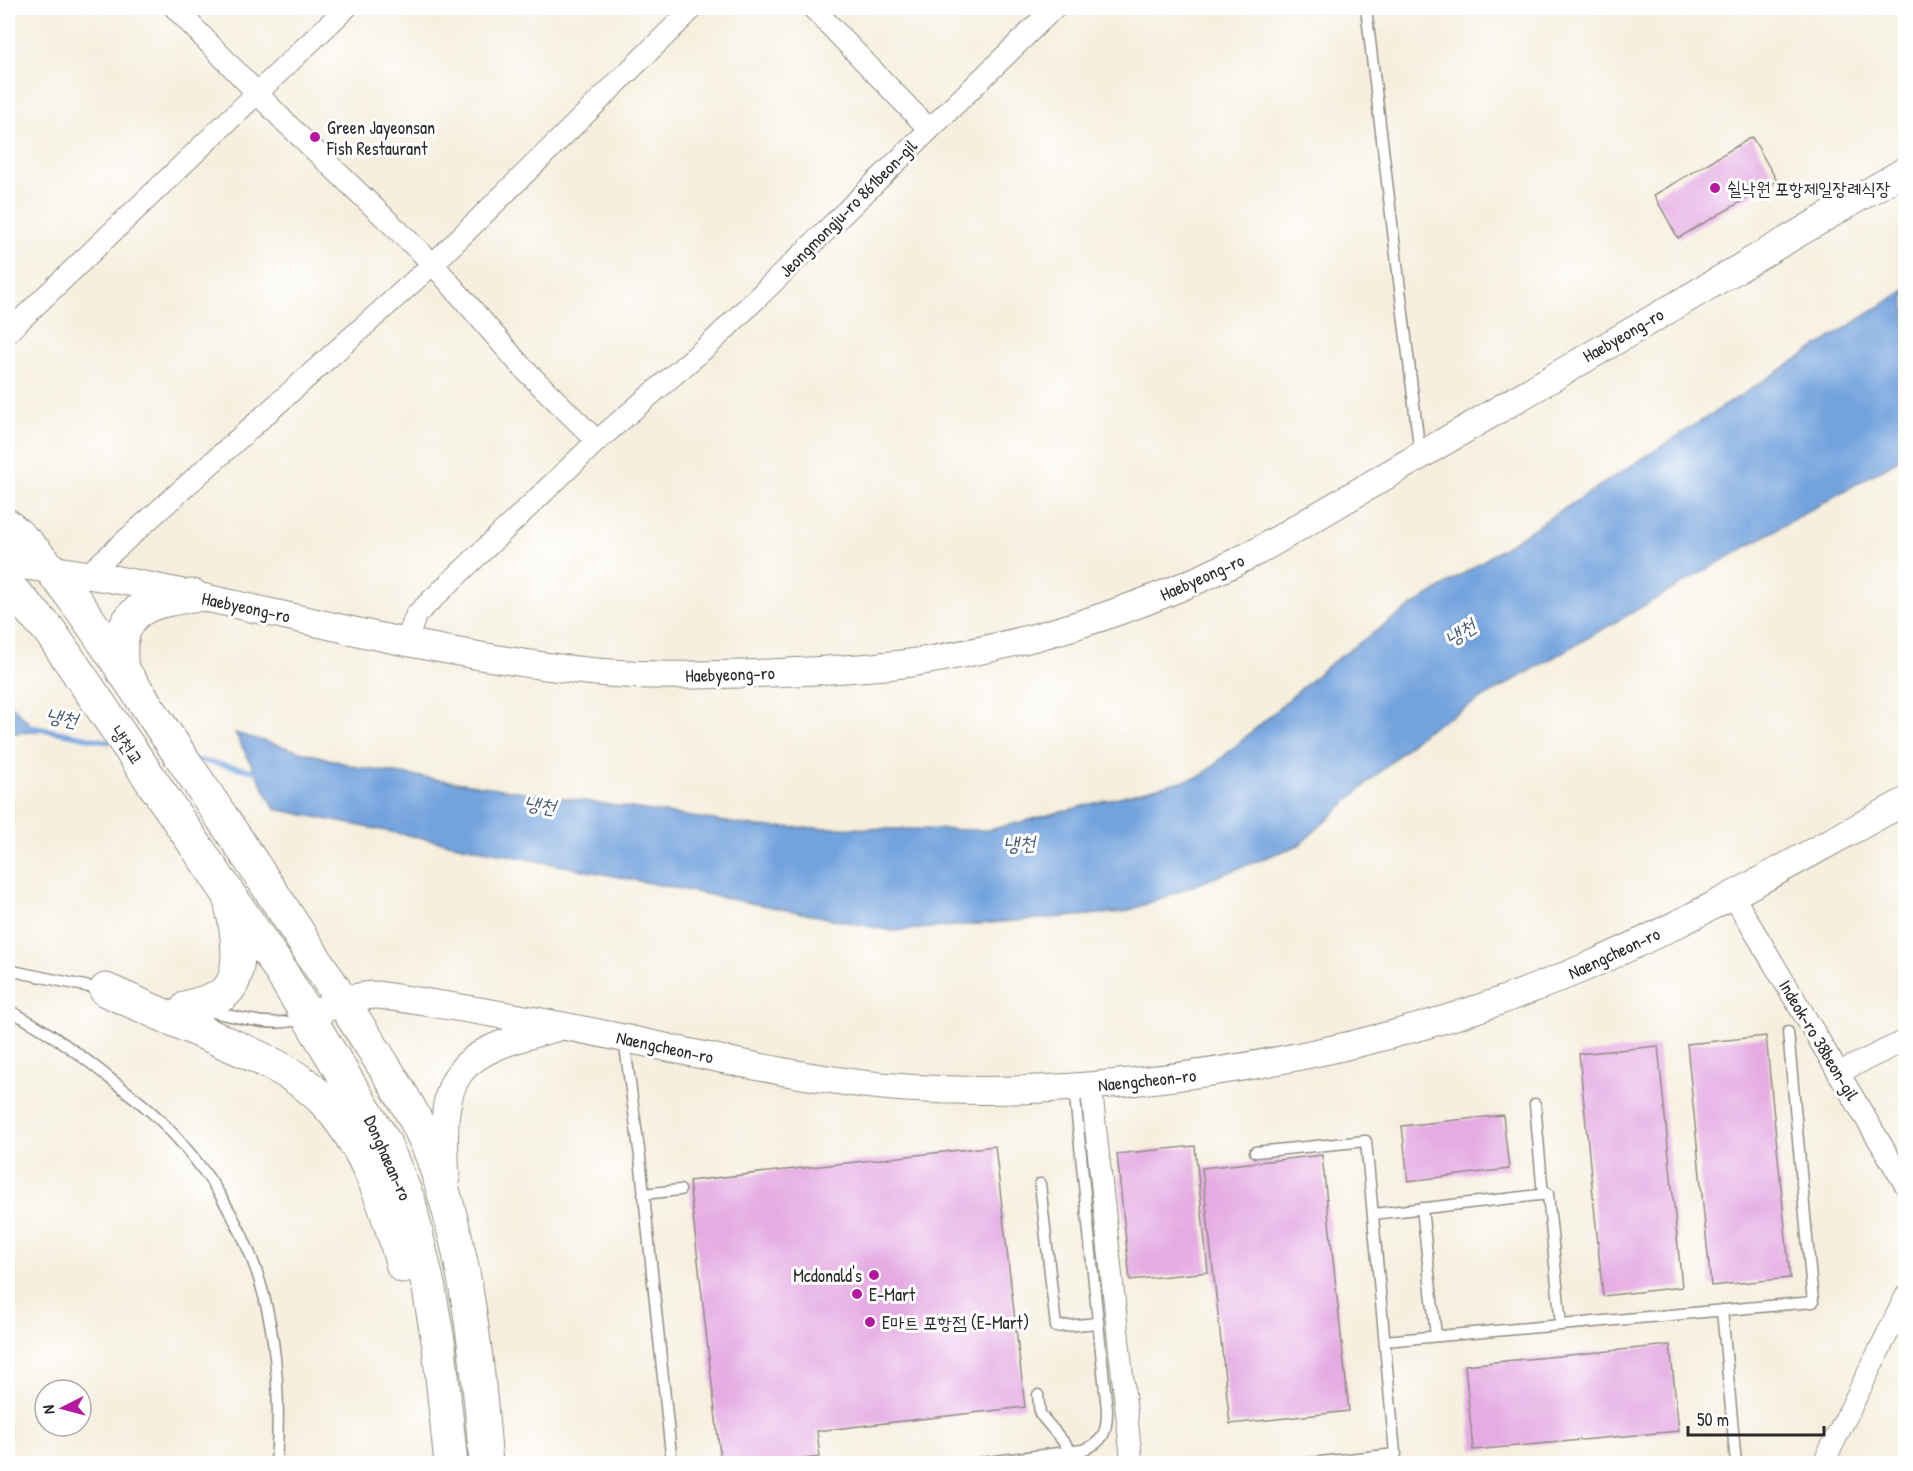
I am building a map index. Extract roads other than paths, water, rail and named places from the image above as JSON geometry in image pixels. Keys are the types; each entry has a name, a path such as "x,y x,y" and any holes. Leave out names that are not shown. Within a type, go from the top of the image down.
{"main road":[{"path":"8,526 48,568 84,614 275,898 406,1102 430,1153 448,1203 468,1296 482,1402 486,1464"},
{"name":"냉천교","path":"16,595 49,630 225,889"},
{"path":"122,670 119,650 121,637 130,619 153,603 170,598 193,596"},
{"path":"176,1005 211,1000 225,993 236,974 238,939 232,906 225,889"},
{"name":"Donghaean-ro","path":"225,889 309,1016 383,1140 409,1202 429,1289 439,1347 451,1464"},
{"path":"106,990 268,1063 295,1077 326,1103 352,1139 377,1186 446,1401"}],"street":[{"path":"175,8 285,122 434,264 522,367 597,441 416,615 406,642"},
{"path":"8,332 346,8"},
{"path":"87,575 434,264 693,8"},
{"name":"Jeongmongju-ro 861beon-gil","path":"597,441 712,342 929,129 813,8"},
{"path":"929,129 1054,8"},
{"name":"Haebyeong-ro","path":"8,564 87,575 406,642 594,672 663,675 860,669 954,656 1097,619 1185,587 1258,551 1905,170"},
{"name":"Naengcheon-ro","path":"309,1016 360,995 378,995 564,1026 737,1063 863,1084 908,1088 1082,1086 1243,1068 1324,1053 1393,1035 1484,1006 1584,968 1732,894 1905,801"},
{"name":"Indeok-ro 38beon-gil","path":"1732,894 1905,1186"},
{"path":"448,1203 445,1106 460,1070 470,1060 498,1045 564,1026"},
{"path":"1838,1073 1905,1040"},
{"path":"1082,1086 1132,1464"},
{"path":"1823,1464 1905,1296"}],"lane":[{"path":"1366,8 1420,454"},
{"path":"8,970 269,1023 296,1021 309,1016"},
{"path":"8,1010 41,1028 67,1046 161,1120 206,1174 225,1205 255,1266 265,1293 272,1326 277,1360 276,1464"},
{"path":"1385,1341 1813,1302 1788,1032"},
{"path":"624,1038 644,1194 672,1464"},
{"path":"972,1464 1072,1452 1093,1447 1106,1432 1107,1410 1097,1323 1082,1086"},
{"path":"1535,1104 1543,1195"},
{"path":"1255,1152 1366,1141 1396,1459 1301,1464"},
{"path":"1040,1184 1056,1327 1097,1323"},
{"path":"644,1194 680,1190"},
{"path":"1373,1214 1548,1194 1561,1325"},
{"path":"1422,1208 1436,1336"},
{"path":"1722,1310 1736,1464"},
{"path":"1038,1395 1040,1414 1072,1452"}],"water":[{"path":"1905,290 1905,456 1425,731 1299,845 1125,912 893,931 275,809 235,733 361,768 760,827 989,830 1201,776 1327,666 1397,616"},
{"path":"8,702 38,732 8,733"}],"waterway":[{"name":"냉천","path":"27,726 109,742"},
{"name":"냉천","path":"198,760 259,772"}],"place":[{"name":"Green Jayeonsan Fish Restaurant","path":"315,137"},
{"name":"쉴낙원 포항제일장례식장","path":"1715,188"},
{"name":"Mcdonald's","path":"874,1275"},
{"name":"E-Mart","path":"857,1294"},
{"name":"E마트 포항점 (E-Mart)","path":"870,1322"}]}
